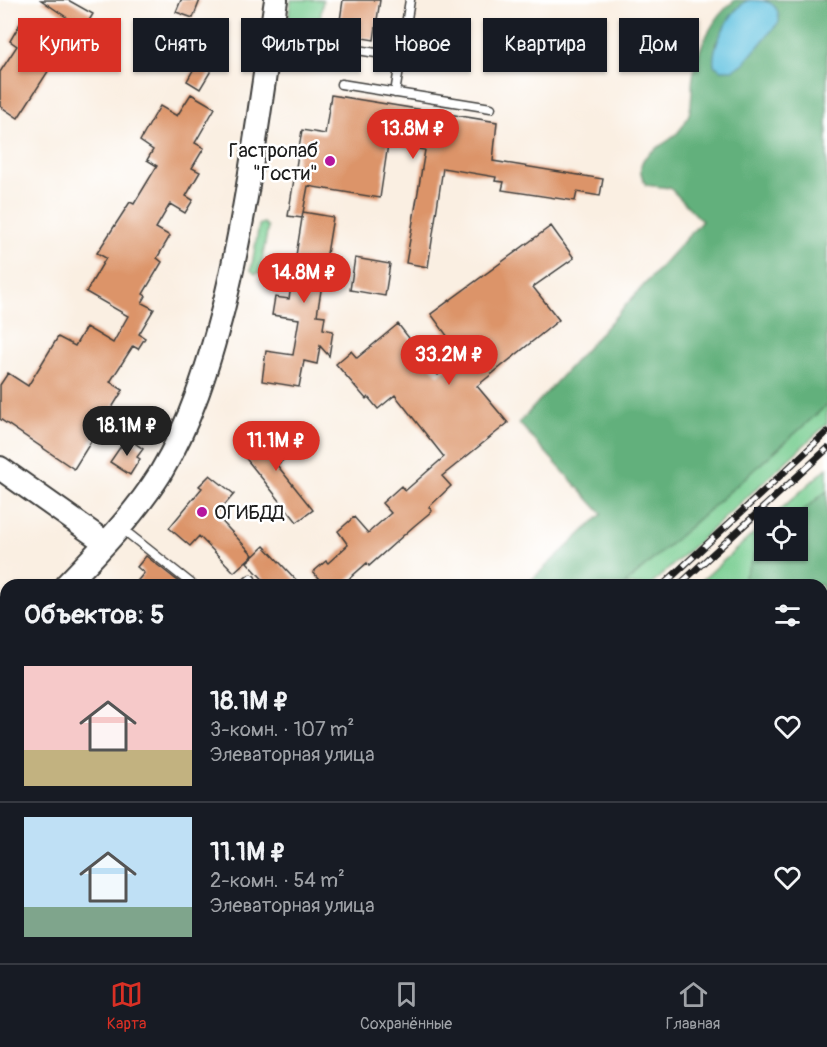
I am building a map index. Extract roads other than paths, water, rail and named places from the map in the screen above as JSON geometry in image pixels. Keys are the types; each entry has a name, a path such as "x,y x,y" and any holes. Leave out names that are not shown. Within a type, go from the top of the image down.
{"street":[{"path":"274,18 276,0"},
{"path":"72,579 113,535 160,473 180,438 204,378 241,231 265,72"},
{"path":"0,468 113,535"}],"lane":[{"path":"407,18 410,0"},
{"path":"395,93 398,72"},
{"path":"341,84 490,108"},
{"path":"113,535 183,579"}],"water":[{"path":"749,0 770,3 777,10 779,22 743,64 733,70 721,70 714,65 719,38 729,19 742,4"}],"railway":[{"path":"669,579 827,432"},
{"path":"686,579 827,449"}],"place":[{"name":"Гастропаб \"Гости\"","path":"330,161"},
{"name":"ОГИБДД","path":"202,512"}]}
